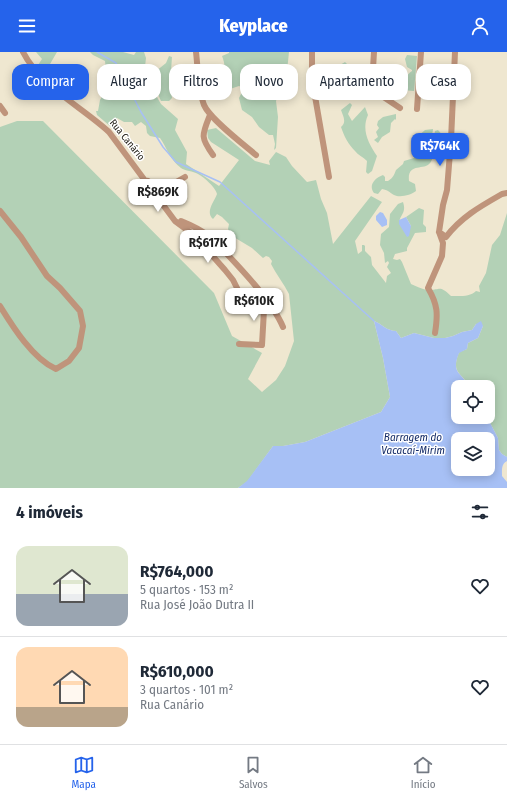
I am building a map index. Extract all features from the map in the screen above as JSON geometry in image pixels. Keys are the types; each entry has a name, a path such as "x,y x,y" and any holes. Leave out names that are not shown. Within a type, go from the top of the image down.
{"street":[{"name":"Rua Canário","path":"23,52 32,68 55,88 97,120 109,132 175,220 194,235 233,280 245,304"},
{"path":"196,52 199,82 204,105 210,115 256,155"},
{"path":"312,52 312,64"},
{"path":"373,64 374,52"},
{"path":"417,109 421,52"},
{"path":"435,333 438,316 434,300 428,288 442,256 443,243 439,232 447,190 455,52"},
{"path":"316,100 329,177"},
{"path":"388,100 400,108"},
{"path":"0,106 5,113"},
{"path":"210,115 203,138 205,145 213,155"},
{"path":"143,178 159,189 164,189 185,177"},
{"path":"439,232 446,237 465,217 502,194 507,193"},
{"path":"0,211 21,237 48,276 80,311 83,326 79,348 69,361 56,369 47,365 26,343 0,306"},
{"name":"Rua Canário","path":"172,216 211,238 244,273 267,302 283,327"},
{"path":"238,344 262,344 264,310 267,302"}],"green space":[{"path":"36,52 57,52 50,64 39,64 42,59"},
{"path":"90,52 123,52 134,55 136,52 144,52 146,58 145,64 105,64 105,61"},
{"path":"289,52 288,64 240,64 240,86 232,88 232,64 224,64 222,56 229,53"},
{"path":"407,55 417,56 414,91 408,90 408,74 412,70 408,68 405,59"},
{"path":"169,56 172,57 172,64 169,64 170,100 161,101 161,67 166,63"},
{"path":"240,96 240,100 276,100 278,117 276,148 274,150 275,144 273,135 269,135 259,127 252,117 242,110 239,98"},
{"path":"100,100 159,100 161,104 178,119 175,130 187,152 186,164 219,186 239,160 211,142 208,138 207,130 216,128 255,161 270,165 269,161 276,152 286,157 307,182 316,180 321,199 327,213 333,244 371,196 382,202 355,241 358,254 362,251 362,245 364,245 365,251 371,257 372,265 386,283 387,276 391,273 387,267 389,263 388,261 385,263 384,253 380,245 381,234 389,227 390,214 398,204 403,202 404,206 399,224 411,226 406,217 419,208 424,210 423,224 426,227 426,232 415,233 407,248 407,251 395,254 393,259 400,259 411,284 427,290 441,289 451,296 465,296 476,291 480,292 479,286 486,273 492,245 500,235 507,213 507,457 499,450 498,438 491,424 495,424 495,380 465,380 456,368 459,352 467,349 468,343 478,338 483,326 476,324 472,330 445,338 434,338 414,333 401,338 396,331 390,330 374,321 390,397 381,412 305,442 283,446 273,446 247,482 238,488 0,488 0,127 17,121 43,121 214,293 232,336 262,353 248,379 262,392 276,380 285,366 294,341 289,294 271,264 272,261 266,256 263,258 252,248 232,236 228,229 229,224 222,217 217,214 213,219 210,210 217,194 212,186 200,175 183,169 177,165 171,158 160,138 150,136 147,133 146,126 141,122 135,126 132,122 124,122 117,118 111,127 97,115 96,111 98,111"},
{"path":"350,103 352,105 348,114 352,121 365,107 368,115 365,126 367,137 377,156 372,171 368,174 366,172 367,161 350,146 341,127 344,121 341,110"},
{"path":"396,114 396,120 395,119 391,123 390,132 382,137 378,143 374,140 378,137 376,132 379,128 377,125 378,121 383,117"},
{"path":"433,129 430,137 417,142 416,138 425,130"},
{"path":"438,130 447,141 446,149 439,150 439,154 435,154 431,162 424,167 416,168 411,171 409,181 415,184 416,191 402,196 396,196 382,189 378,194 374,193 372,190 372,185 377,178 383,175 385,177 385,181 390,180 404,161 414,158 417,145 419,143 423,144 434,138 435,131"}],"water":[{"path":"380,212 383,213 387,220 387,225 382,227 376,220 376,216"},
{"path":"406,217 411,226 409,236 407,237 399,224 399,220"},
{"name":"Barragem do Vacacaí-Mirim","path":"374,321 390,330 396,331 401,338 414,333 434,338 445,338 472,330 476,324 481,321 483,326 478,338 468,343 467,349 459,353 457,360 456,368 464,380 451,380 451,424 491,424 495,432 451,432 451,476 495,476 495,432 498,438 499,450 507,457 507,461 503,465 502,476 507,482 507,488 238,488 247,481 273,446 283,446 305,442 381,412 390,397"}],"waterway":[{"path":"97,52 116,63 141,112 163,147 176,162 220,182 374,321"}]}
